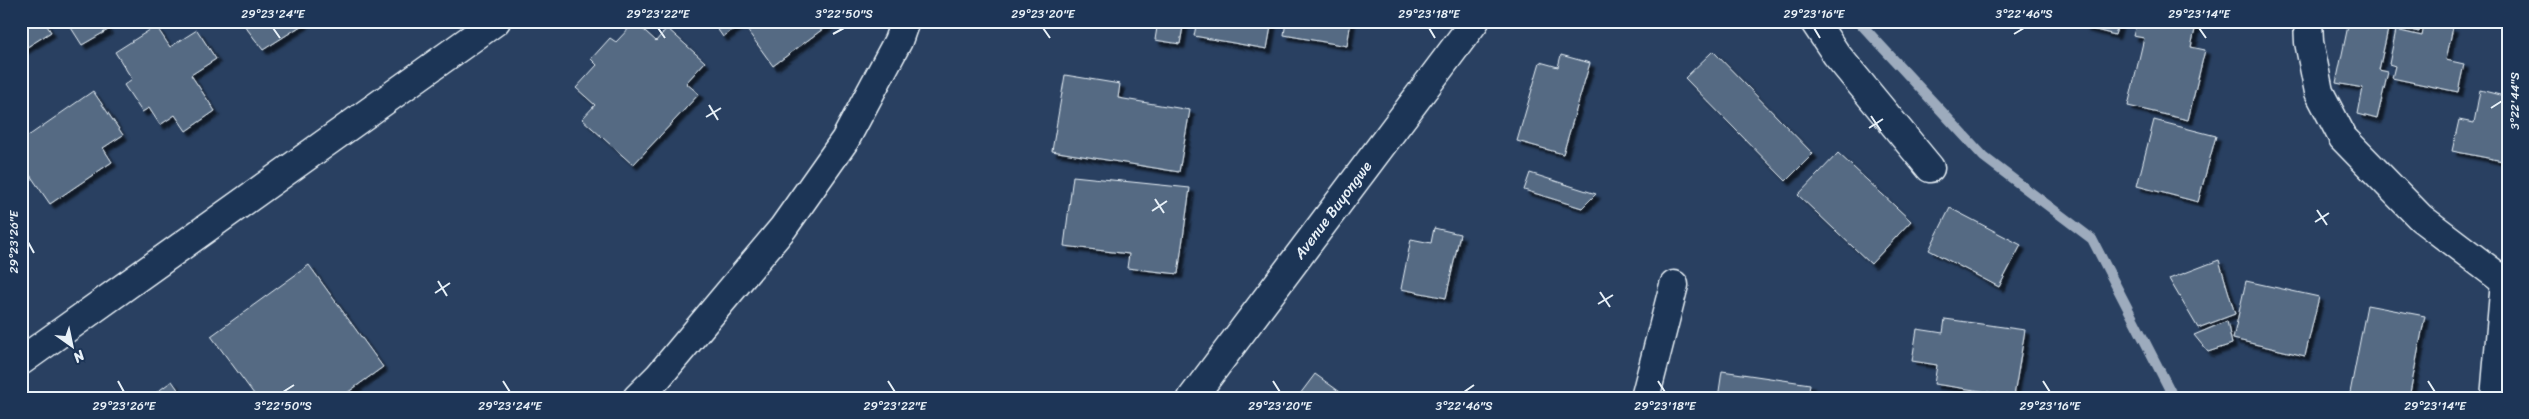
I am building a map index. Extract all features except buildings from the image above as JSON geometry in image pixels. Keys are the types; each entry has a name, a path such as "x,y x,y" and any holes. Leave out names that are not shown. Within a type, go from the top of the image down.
{"street":[{"path":"21,361 496,21"},
{"path":"637,398 659,376 783,228 845,140 898,41 905,21"},
{"name":"Avenue Buyongwe","path":"1192,398 1475,21"},
{"path":"1814,21 1836,54 1930,168"},
{"path":"2308,21 2309,42 2319,92 2343,138 2421,218 2506,282 2495,398"},
{"path":"1645,398 1674,285"}],"waterway":[{"path":"1858,21 1984,157 2092,239 2174,398"}]}
